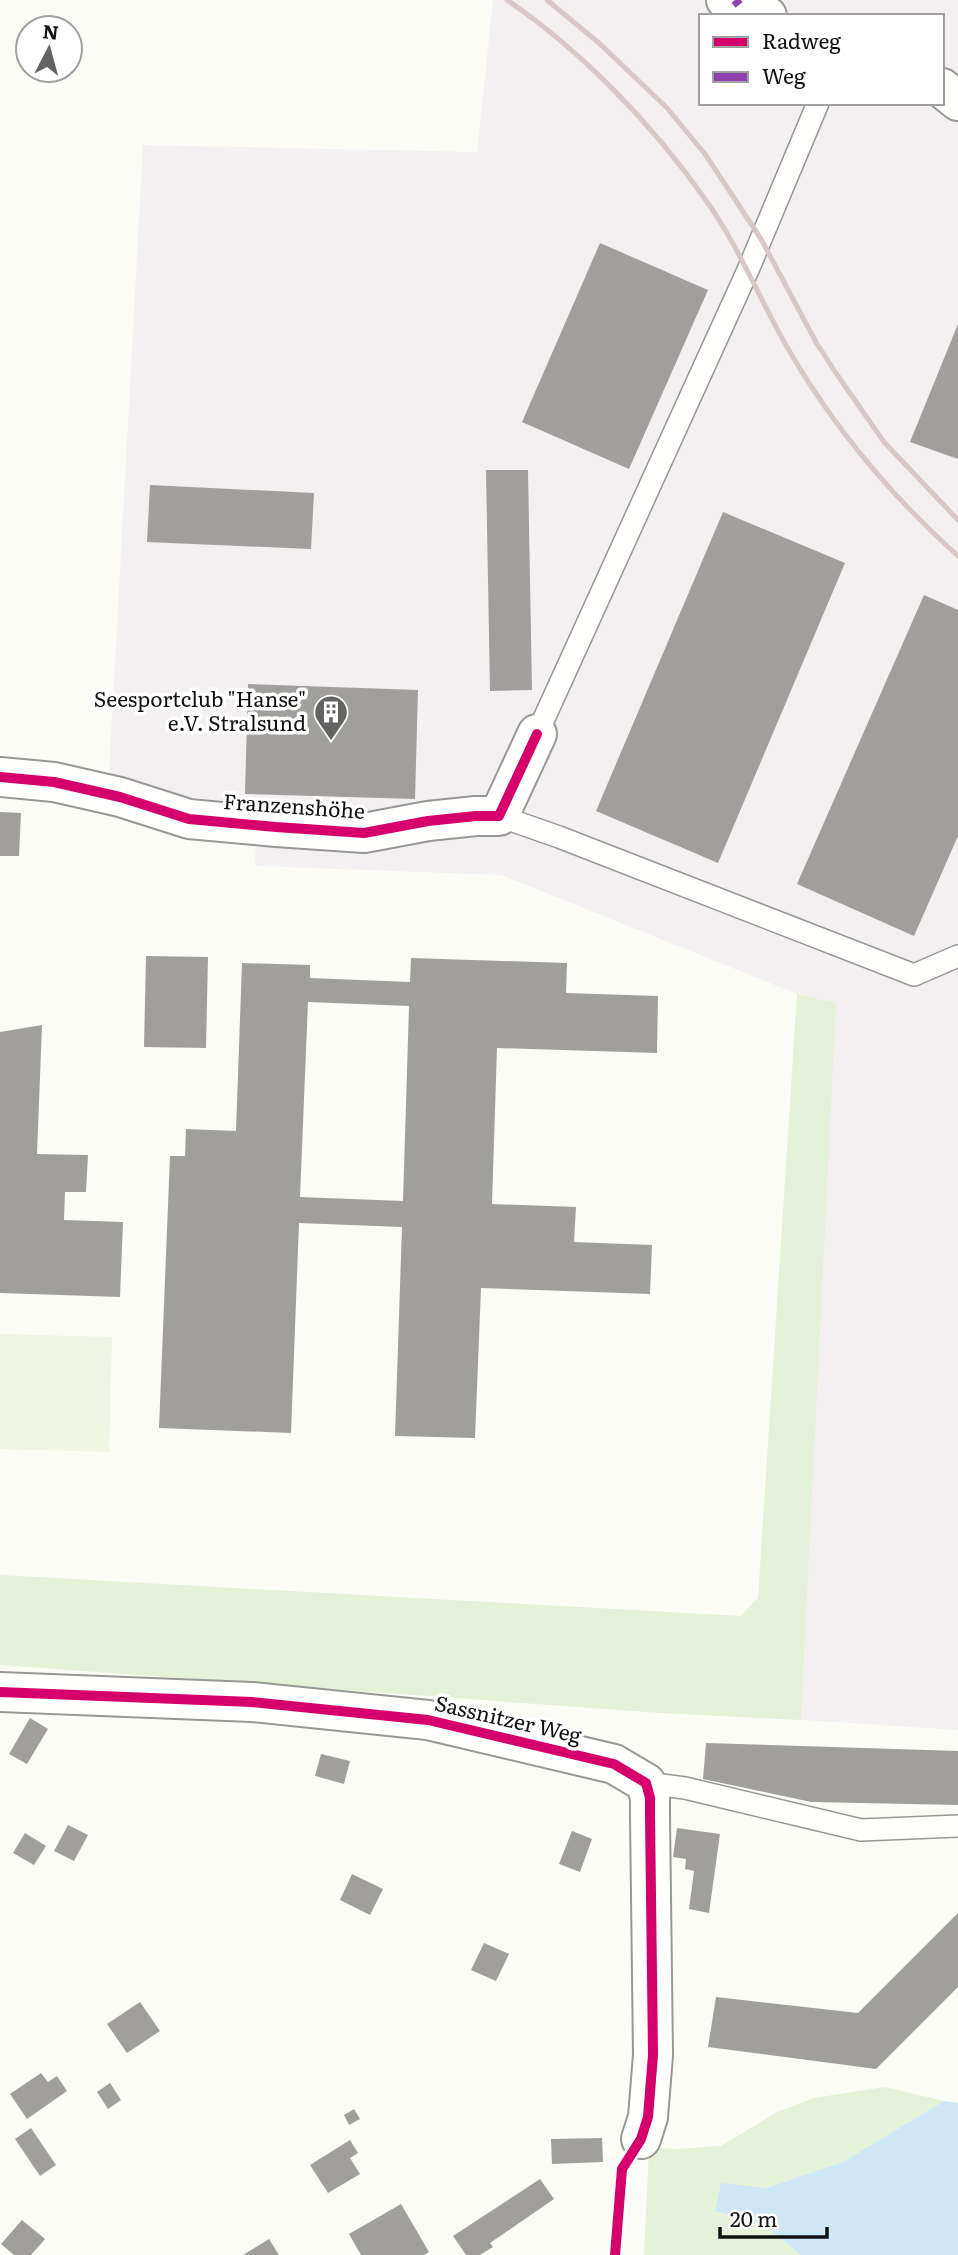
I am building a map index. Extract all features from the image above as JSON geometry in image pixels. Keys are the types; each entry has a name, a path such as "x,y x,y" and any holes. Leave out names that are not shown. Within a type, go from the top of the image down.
{"street":[{"path":"726,0 762,14"},
{"path":"944,90 958,102"},
{"path":"499,816 537,734"},
{"name":"Franzenshöhe","path":"0,777 54,782 120,797 189,819 276,827 363,833 428,821 499,816"},
{"name":"Sassnitzer Weg","path":"0,1692 252,1702 428,1720 614,1764 646,1783"},
{"path":"640,2139 648,2117 653,2055 650,1807 646,1783"}],"lane":[{"path":"537,734 748,270 817,105"},
{"path":"499,816 914,975 958,956"},
{"path":"646,1783 685,1788 861,1829 958,1826"}],"shaded area":[{"path":"493,0 958,0 958,1730 801,1720 835,1003 797,994 501,875 255,866 257,807 180,795 109,773 143,145 477,152"}],"green space":[{"path":"797,994 836,1003 801,1720 661,1713 0,1665 0,1575 741,1616 758,1598"},
{"path":"0,1334 112,1337 109,1452 0,1449"},
{"path":"885,2087 944,2101 843,2162 766,2188 715,2211 763,2224 801,2255 644,2255 649,2147 675,2149 721,2146 777,2112 814,2098"}],"water":[{"path":"944,2101 958,2103 958,2255 801,2255 763,2224 715,2211 721,2183 766,2188 843,2162"}],"building":[{"path":"600,243 708,290 629,469 522,422"},
{"path":"958,324 958,459 910,442"},
{"path":"486,470 528,470 532,690 490,691"},
{"path":"150,485 314,493 311,549 147,542"},
{"path":"723,512 845,563 718,863 596,811"},
{"path":"924,595 958,610 958,836 914,936 797,884"},
{"name":"Seesportclub \"Hanse\" e.V. Stralsund","path":"248,684 418,690 415,799 245,794"},
{"path":"0,812 21,813 19,856 0,856"},
{"path":"146,956 208,957 206,1048 144,1047"},
{"path":"411,958 567,963 566,993 658,996 657,1053 497,1048 492,1204 576,1207 574,1242 652,1245 650,1294 481,1288 475,1438 395,1436 402,1227 299,1223 291,1433 159,1428 170,1156 185,1156 186,1129 236,1131 242,963 310,965 310,978 410,982","holes":["308,1002 409,1006 403,1201 300,1197"]},
{"path":"42,1025 37,1154 88,1155 86,1192 65,1192 64,1220 123,1222 120,1297 0,1293 0,1032"},
{"path":"30,1718 48,1729 27,1764 9,1754"},
{"path":"706,1743 958,1751 958,1805 811,1802 703,1779"},
{"path":"321,1754 350,1761 344,1784 315,1776"},
{"path":"68,1825 88,1835 74,1861 54,1851"},
{"path":"677,1828 720,1834 709,1913 689,1909 694,1871 685,1869 686,1859 673,1857"},
{"path":"572,1831 592,1839 580,1872 559,1864"},
{"path":"25,1833 46,1846 34,1865 13,1853"},
{"path":"352,1874 383,1889 370,1915 340,1900"},
{"path":"958,1913 958,1987 876,2069 708,2047 716,1997 858,2013"},
{"path":"484,1943 509,1954 496,1981 471,1970"},
{"path":"140,2002 160,2031 127,2053 107,2024"},
{"path":"41,2073 48,2082 57,2076 67,2091 27,2119 10,2094"},
{"path":"110,2083 121,2100 108,2109 97,2092"},
{"path":"354,2109 360,2119 349,2125 344,2115"},
{"path":"31,2128 56,2165 40,2176 15,2139"},
{"path":"602,2138 603,2162 552,2164 551,2139"},
{"path":"350,2140 358,2153 350,2158 360,2174 328,2193 310,2165"},
{"path":"540,2179 554,2199 490,2243 493,2247 480,2255 466,2255 453,2236"},
{"path":"401,2204 429,2252 424,2255 361,2255 349,2234"},
{"path":"22,2220 45,2239 31,2255 14,2255 1,2244"},
{"path":"269,2239 279,2255 243,2255"}],"railway":[{"path":"507,0 589,66 639,117 685,171 717,217 787,347 823,404 886,484 958,556"},
{"path":"547,0 599,43 667,108 705,154 761,239 817,344 838,376 884,442 958,520"}],"marked path":[{"path":"735,0 739,5"}],"cycle path":[{"path":"0,777 54,782 120,797 189,819 364,833 428,821 499,816 537,734"},
{"path":"0,1692 252,1702 428,1720 614,1764 646,1783 650,1798 653,2055 648,2117 641,2139 622,2169 615,2255"}],"place":[{"name":"Seesportclub \"Hanse\" e.V. Stralsund","path":"331,742"}]}
